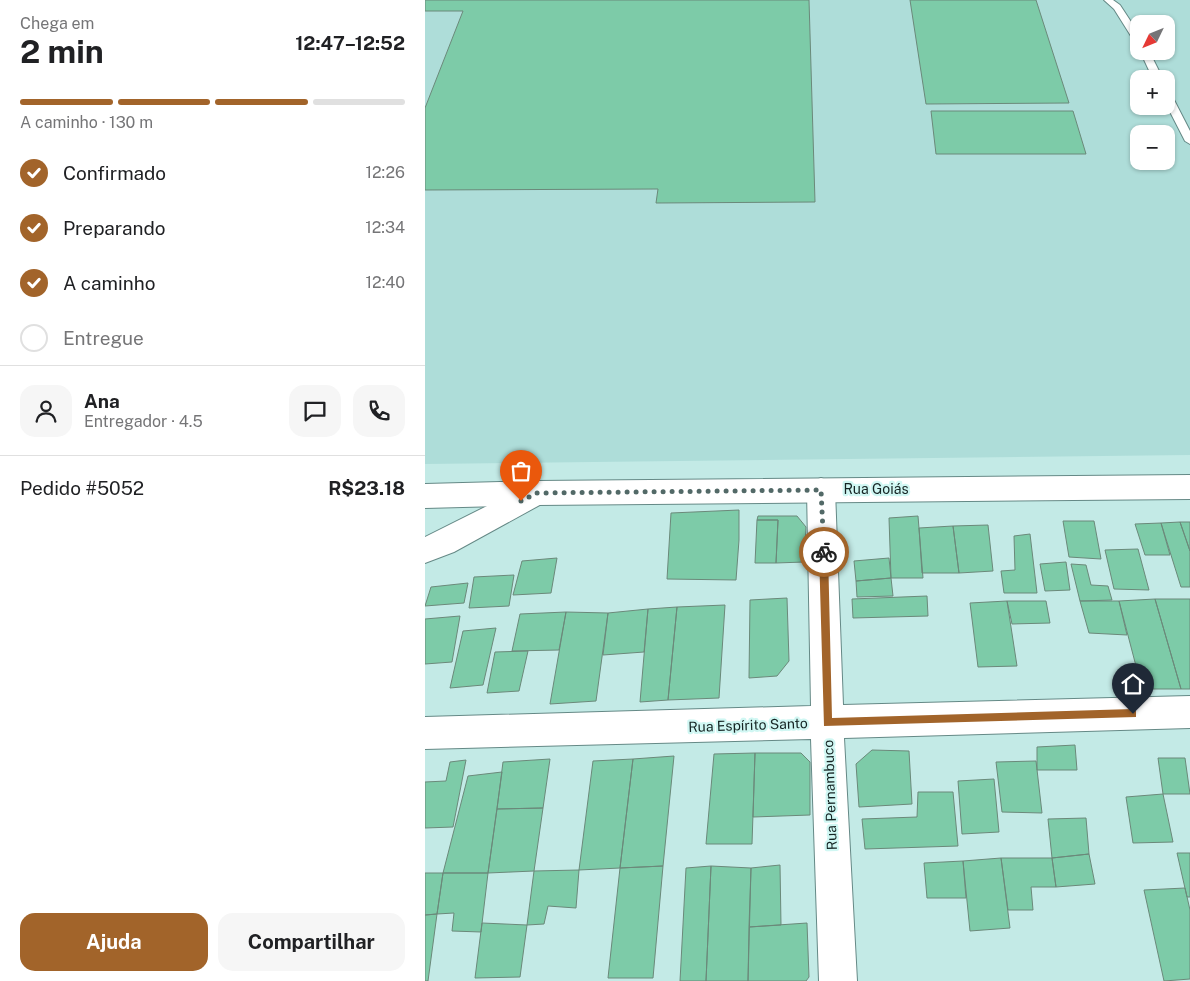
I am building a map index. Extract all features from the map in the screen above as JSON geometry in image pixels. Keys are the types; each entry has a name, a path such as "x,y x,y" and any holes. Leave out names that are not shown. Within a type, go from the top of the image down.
{"street":[{"name":"Rua Goiás","path":"425,550 444,543 537,493 1190,487"},
{"name":"Rua Pernambuco","path":"821,490 827,723 838,981"},
{"path":"425,496 537,493"},
{"name":"Rua Espírito Santo","path":"425,733 1190,712"}],"lane":[{"path":"1108,0 1117,7 1130,28"},
{"path":"1175,112 1190,141"}],"shaded area":[{"path":"425,0 1190,0 1190,455 425,464"}],"building":[{"path":"425,0 809,0 815,202 656,203 658,189 425,190 425,108 463,11 425,11"},
{"path":"910,0 1036,0 1069,103 926,104"},
{"path":"931,111 1073,111 1086,154 936,154"},
{"path":"739,510 736,580 667,579 671,513"},
{"path":"758,516 797,516 806,527 804,562 776,563 778,520 757,520"},
{"path":"918,516 923,578 891,578 889,518"},
{"path":"757,520 778,520 776,563 755,563"},
{"path":"1063,521 1094,521 1101,559 1069,557"},
{"path":"1180,522 1190,551 1190,587 1181,587 1161,523"},
{"path":"1180,522 1190,522 1190,551"},
{"path":"1161,523 1170,555 1145,555 1135,524"},
{"path":"988,525 993,571 959,573 953,526"},
{"path":"953,526 959,573 922,573 919,528"},
{"path":"1030,534 1037,593 1004,593 1001,571 1015,570 1014,536"},
{"path":"1138,549 1149,590 1114,589 1105,550"},
{"path":"557,558 551,593 513,595 522,561"},
{"path":"889,558 891,578 856,581 854,561"},
{"path":"1066,562 1070,590 1045,591 1040,564"},
{"path":"1071,564 1086,565 1091,585 1108,586 1112,600 1080,601"},
{"path":"514,575 509,606 469,608 474,577"},
{"path":"891,578 893,596 857,597 856,581"},
{"path":"468,583 464,603 425,606 431,587"},
{"path":"927,596 928,616 853,618 852,599"},
{"path":"787,598 789,661 777,676 749,678 750,600"},
{"path":"1155,599 1190,599 1190,689 1181,689"},
{"path":"1155,599 1181,689 1142,689 1119,601"},
{"path":"1007,601 1046,601 1050,623 1012,624"},
{"path":"1007,601 1017,666 978,667 970,603"},
{"path":"1080,601 1119,601 1127,635 1089,633"},
{"path":"725,605 719,698 668,700 677,607"},
{"path":"677,607 668,700 640,702 648,609"},
{"path":"648,609 644,652 603,655 608,613"},
{"path":"566,612 608,613 596,701 550,704"},
{"path":"566,612 559,650 512,651 520,614"},
{"path":"460,616 452,662 425,664 425,619"},
{"path":"496,628 483,685 450,688 463,631"},
{"path":"528,651 519,691 487,693 495,652"},
{"path":"1075,745 1077,770 1037,770 1037,747"},
{"path":"872,750 909,751 912,804 859,807 856,764"},
{"path":"755,753 752,844 706,844 714,754"},
{"path":"755,753 801,753 810,762 810,815 753,817"},
{"path":"674,756 663,866 620,868 633,759"},
{"path":"1158,758 1185,758 1190,794 1163,794"},
{"path":"550,759 543,808 497,809 503,762"},
{"path":"633,759 620,868 579,870 593,761"},
{"path":"466,760 453,827 425,828 425,782 446,781 450,762"},
{"path":"1036,761 1042,813 1002,812 996,762"},
{"path":"502,772 488,873 443,873 468,776"},
{"path":"994,779 999,832 962,834 958,781"},
{"path":"918,792 953,792 958,846 865,849 862,819 917,817"},
{"path":"1163,794 1173,842 1133,843 1126,797"},
{"path":"543,808 534,871 488,873 497,809"},
{"path":"1086,818 1089,854 1052,858 1048,819"},
{"path":"1177,853 1190,853 1190,897 1187,897"},
{"path":"1089,854 1095,884 1056,887 1052,858"},
{"path":"1001,858 1010,928 970,931 963,861"},
{"path":"1001,858 1052,858 1056,887 1031,887 1033,910 1008,910"},
{"path":"963,861 966,898 927,898 924,863"},
{"path":"780,865 781,925 749,927 751,868"},
{"path":"663,866 653,978 608,978 620,868"},
{"path":"711,866 706,981 680,981 686,868"},
{"path":"711,866 751,868 748,981 706,981"},
{"path":"579,870 576,908 548,906 544,924 527,925 534,871"},
{"path":"425,873 443,873 437,914 425,915"},
{"path":"443,873 488,873 481,932 452,931 454,913 437,914"},
{"path":"1185,888 1190,910 1190,979 1164,981 1144,890"},
{"path":"437,914 428,981 425,981 425,915"},
{"path":"482,923 527,925 520,977 475,978"},
{"path":"807,923 809,977 806,981 748,981 749,927"}],"way so far":[{"path":"521,501 537,493 821,490 824,552"}],"route":[{"path":"824,552 827,723 1133,714"}]}
